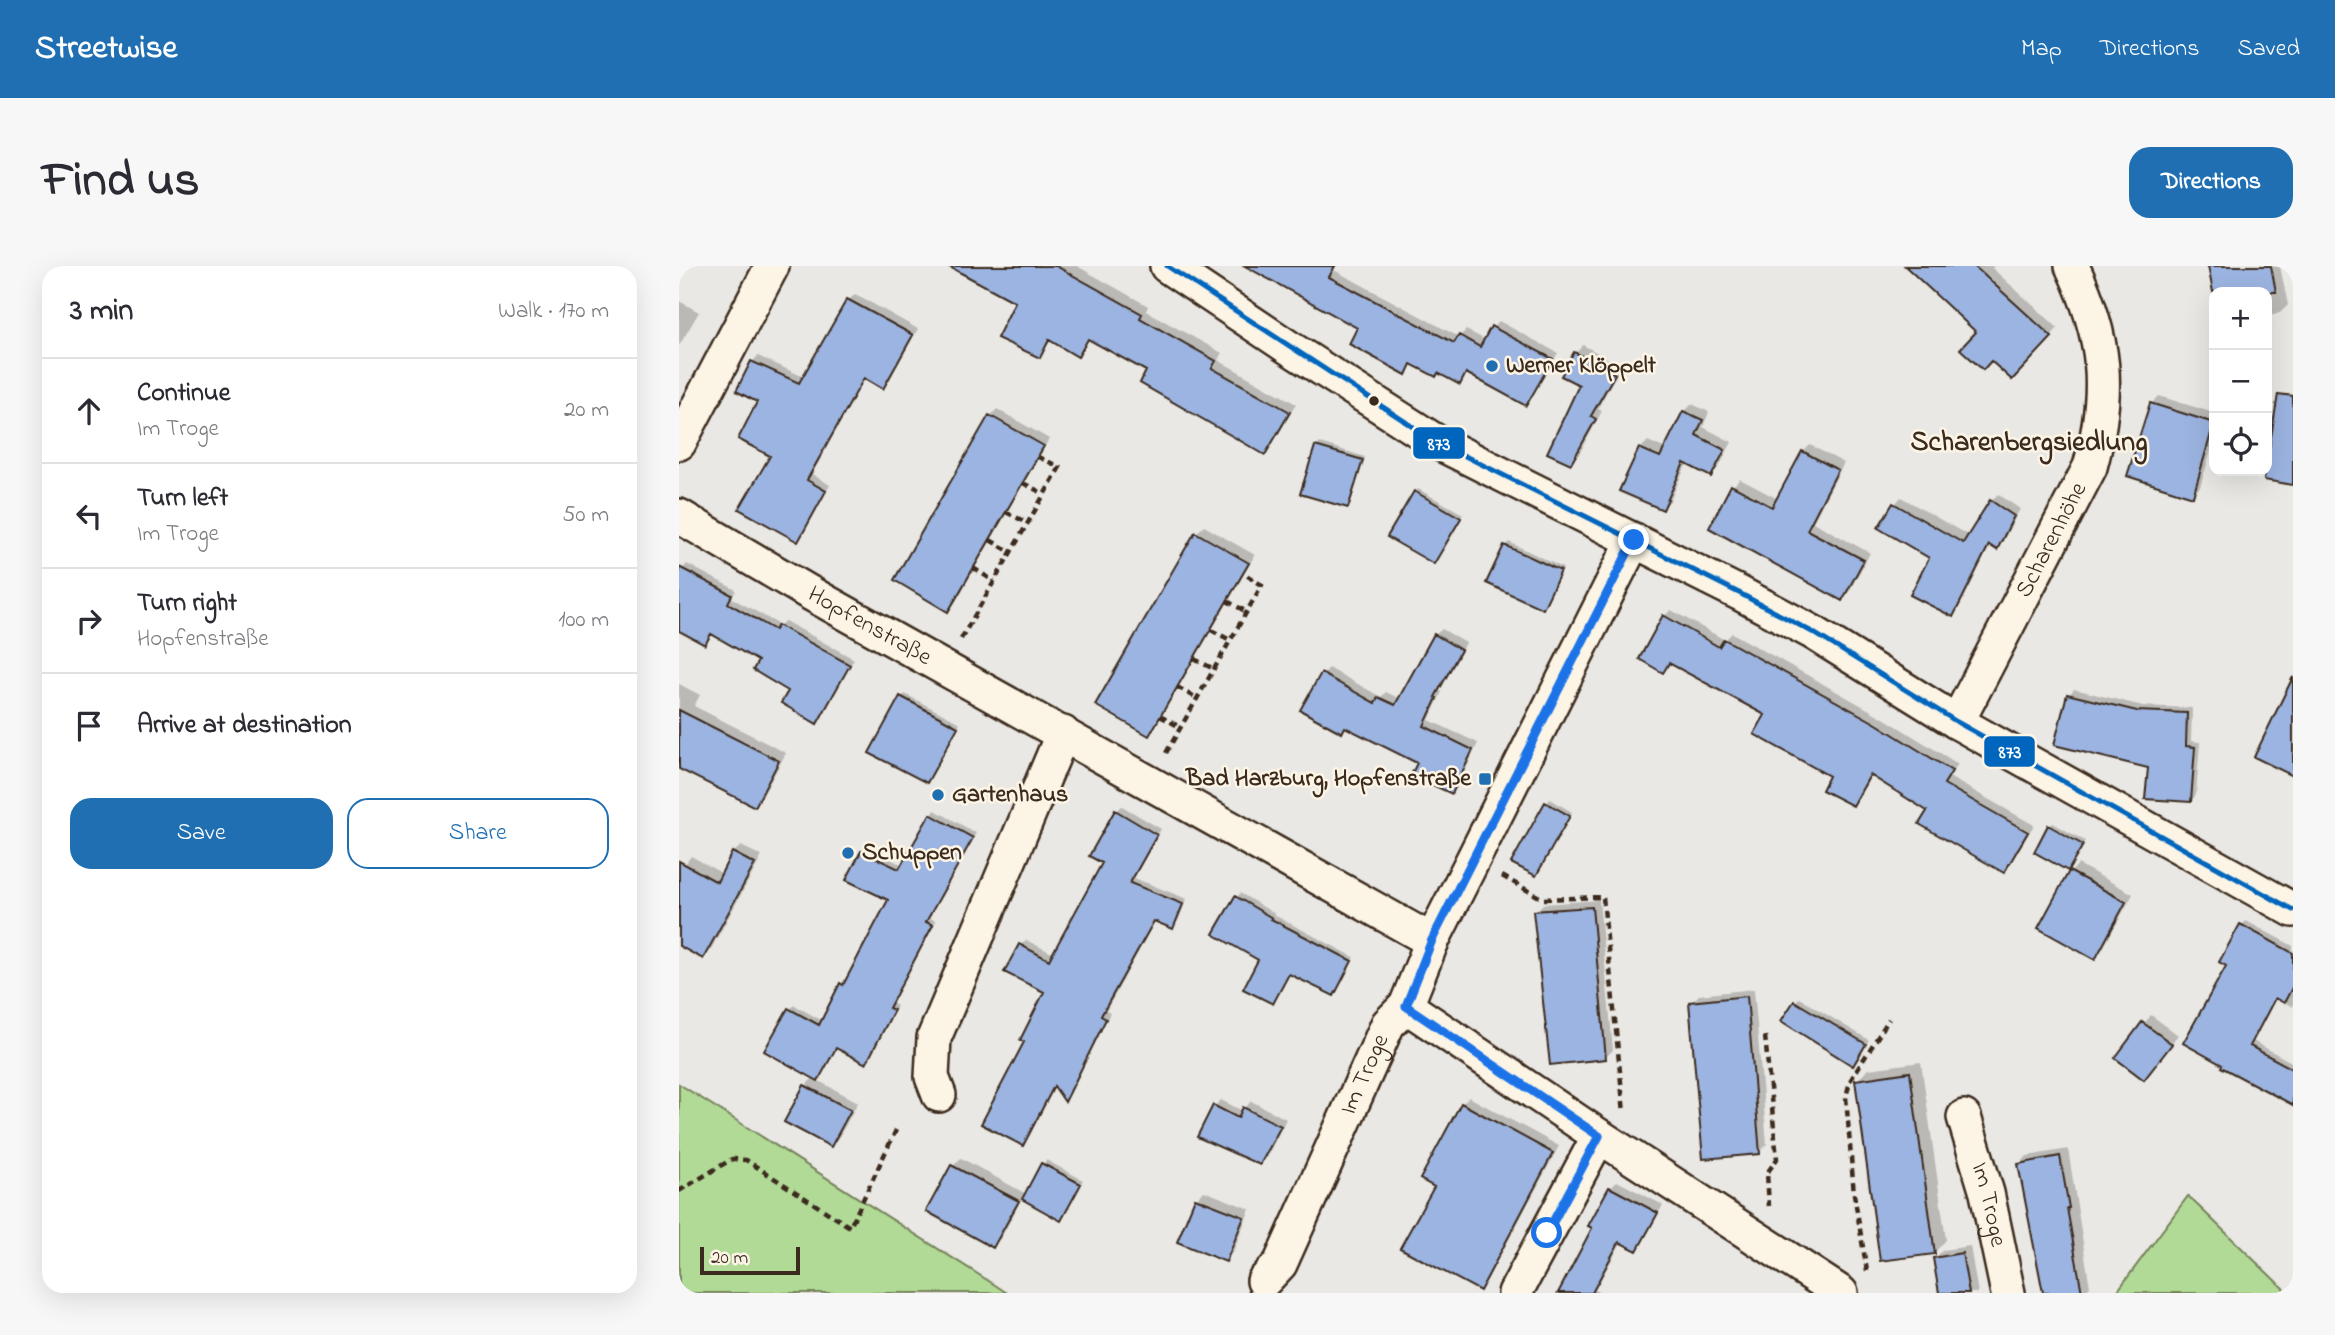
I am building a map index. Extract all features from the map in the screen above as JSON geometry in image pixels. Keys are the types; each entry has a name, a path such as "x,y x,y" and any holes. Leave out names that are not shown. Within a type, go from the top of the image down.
{"street":[{"path":"679,443 688,405 772,266"},
{"path":"1167,266 1435,441 1814,633 1957,722 2293,910"},
{"name":"Scharenhöhe","path":"1957,722 2090,467 2099,436 2104,387 2099,344 2088,300 2073,266"},
{"name":"Hopfenstraße","path":"679,516 1432,940"},
{"path":"1406,1006 1432,940 1634,540"},
{"path":"939,1095 932,1077 935,1038 1063,733"},
{"name":"Im Troge","path":"1265,1280 1280,1264 1388,1024 1406,1006 1773,1249 1854,1287"},
{"name":"Im Troge","path":"1964,1117 1987,1193 2008,1293"},
{"path":"1515,1293 1599,1136"}],"path":[{"path":"945,668 1060,467 1038,457"},
{"path":"1023,482 1044,494"},
{"path":"1006,512 1027,523"},
{"path":"990,540 1011,552"},
{"path":"973,568 994,581"},
{"path":"1149,781 1262,585 1243,573"},
{"path":"1227,601 1247,612"},
{"path":"1211,630 1230,640"},
{"path":"1194,659 1214,669"},
{"path":"1177,687 1197,698"},
{"path":"1160,716 1180,727"},
{"path":"1474,859 1543,899 1602,897 1628,1155"},
{"path":"1854,1287 1854,1194 1846,1097 1850,1082 1889,1019"},
{"path":"1765,1036 1777,1159 1766,1172 1773,1249"},
{"path":"679,1191 732,1159 746,1160 850,1227 897,1128"}],"green space":[{"path":"679,1084 995,1285 1007,1293 679,1293"},
{"path":"2188,1196 2288,1293 2116,1293"}],"building":[{"path":"948,266 1056,266 1142,314 1140,318 1216,361 1212,368 1290,412 1265,455 1140,383 1146,371 1088,339 1078,357 1049,340 1040,358 997,338 1015,302"},
{"path":"1245,266 1335,266 1329,277 1454,343 1459,335 1480,347 1491,326 1553,359 1526,406 1466,373 1460,385 1438,373 1436,377 1411,364 1406,375 1349,344 1357,328"},
{"path":"1905,266 1974,266 2052,337 2012,380 1991,361 1983,370 1960,349 1976,332"},
{"path":"2208,266 2271,266 2276,292 2272,292 2272,287 2212,287"},
{"path":"847,299 913,335 883,389 864,378 807,480 826,491 798,542 739,509 770,456 738,439 757,402 736,391 751,361 799,383"},
{"path":"1574,352 1615,374 1591,416 1596,419 1571,464 1547,453 1579,385 1561,376"},
{"path":"2278,394 2293,396 2293,485 2264,480 2265,476 2272,476 2272,431"},
{"path":"2150,403 2209,421 2209,441 2193,497 2127,476"},
{"path":"1683,411 1703,420 1696,435 1725,450 1711,477 1684,463 1663,510 1619,491 1639,448 1660,457"},
{"path":"989,415 1044,446 948,612 894,580"},
{"path":"1315,446 1363,460 1348,508 1300,494"},
{"path":"1802,451 1838,470 1807,530 1864,560 1842,601 1709,528 1731,485 1772,507"},
{"path":"1414,491 1461,518 1434,564 1387,537"},
{"path":"1990,500 2014,516 1997,550 1989,545 1953,617 1910,595 1929,558 1878,528 1893,503 1963,543"},
{"path":"1195,532 1249,563 1149,736 1095,705"},
{"path":"1504,545 1561,571 1543,609 1486,583"},
{"path":"679,567 732,595 728,603 775,630 778,625 850,665 817,724 781,703 788,691 753,670 758,661 711,634 705,645 679,631"},
{"path":"1663,615 1719,647 1724,639 1875,723 1952,771 1944,784 2028,832 2004,873 1919,824 1927,811 1870,775 1853,806 1822,790 1829,776 1754,734 1765,715 1669,663 1663,673 1639,659"},
{"path":"1434,634 1461,650 1435,697 1437,698 1424,726 1473,750 1452,794 1411,775 1417,763 1345,727 1342,733 1300,710 1321,673 1375,703 1378,697 1395,705"},
{"path":"2293,677 2293,776 2254,757"},
{"path":"2067,694 2137,711 2187,713 2186,746 2195,747 2191,802 2145,799 2148,768 2054,745"},
{"path":"900,696 958,727 927,783 869,753"},
{"path":"679,710 779,761 755,807 679,769"},
{"path":"1545,802 1570,816 1536,876 1511,863"},
{"path":"1115,810 1157,835 1130,883 1183,904 1173,929 1154,921 1101,1016 1106,1019 1065,1102 1054,1086 1023,1146 981,1124 1024,1042 1020,1040 1044,992 1004,972 1019,944 1049,960 1102,863 1089,856"},
{"path":"930,814 973,838 926,922 933,925 889,1008 894,1010 866,1064 836,1048 818,1081 764,1051 788,1008 819,1025 888,900 846,880 861,851 899,869"},
{"path":"2048,825 2083,845 2068,871 2034,852"},
{"path":"732,852 755,864 703,959 679,946 679,861 717,882"},
{"path":"2069,871 2126,902 2095,960 2038,928"},
{"path":"1235,896 1271,919 1352,961 1334,996 1289,974 1273,1004 1243,989 1258,960 1213,934"},
{"path":"1592,907 1606,1059 1550,1065 1533,911"},
{"path":"2240,924 2293,953 2293,986 2284,1003 2275,998 2250,1046 2293,1069 2293,1105 2221,1067 2222,1065 2183,1043 2226,966 2219,962"},
{"path":"1747,996 1760,1154 1703,1159 1689,1002"},
{"path":"1794,1001 1866,1044 1853,1066 1781,1021"},
{"path":"2142,1022 2172,1044 2144,1080 2115,1058"},
{"path":"1910,1072 1935,1254 1880,1261 1855,1080"},
{"path":"804,1085 851,1110 831,1147 784,1122"},
{"path":"1461,1103 1553,1153 1480,1291 1400,1248 1434,1187 1420,1179"},
{"path":"1213,1105 1238,1118 1243,1107 1281,1126 1260,1165 1197,1137"},
{"path":"2060,1156 2082,1293 2043,1293 2018,1164"},
{"path":"1041,1163 1081,1184 1061,1221 1022,1199"},
{"path":"951,1165 1019,1201 993,1248 926,1211"},
{"path":"1609,1187 1658,1213 1637,1251 1619,1242 1592,1293 1558,1293 1592,1228 1588,1226"},
{"path":"1195,1198 1244,1217 1226,1262 1177,1242"},
{"path":"1962,1253 1969,1293 1939,1293 1933,1258"}],"transit line":[{"name":"873","path":"1167,266 1435,441 1814,633 1957,722 2293,910"}],"place":[{"name":"Werner Klöppelt","path":"1492,366"},
{"name":"Bad Harzburg, Hopfenstraße","path":"1485,779"},
{"name":"Gartenhaus","path":"938,795"},
{"name":"Schuppen","path":"848,853"}],"district":[{"name":"Scharenbergsiedlung","path":"2029,443"}],"route":[{"path":"1547,1233 1599,1136 1406,1006 1432,940 1634,540"}]}
